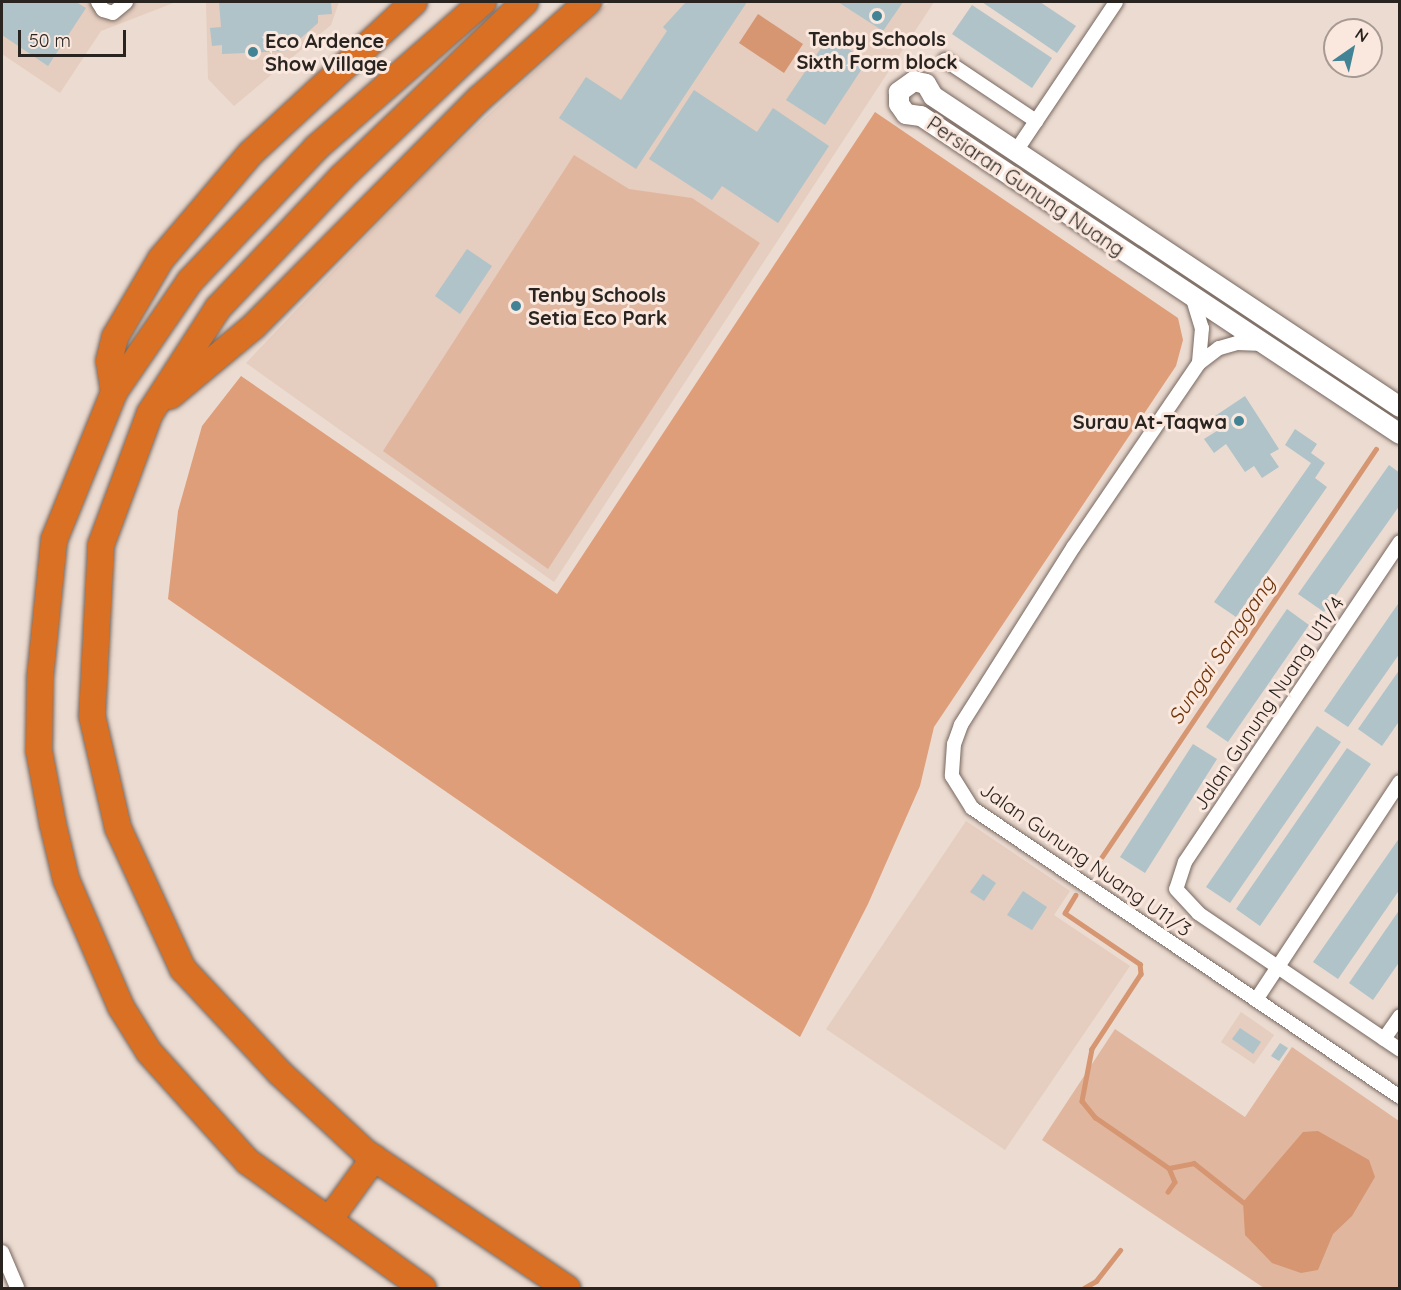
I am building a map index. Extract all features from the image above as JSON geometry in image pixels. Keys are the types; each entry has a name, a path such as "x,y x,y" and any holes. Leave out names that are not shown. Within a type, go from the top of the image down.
{"highway":[{"path":"114,392 109,361 115,337 160,259 251,153 414,2"},
{"path":"423,1288 248,1162 149,1052 121,1007 66,879 39,752 45,608 54,540 62,515 114,392 190,281 316,148 483,2"},
{"path":"525,2 341,178 218,308 150,413 102,545 92,716 118,828 183,969 279,1072 374,1158 567,1288"},
{"path":"150,413 254,326 479,99 588,2"},
{"path":"329,1220 374,1158"}],"street":[{"path":"98,2 103,10 112,13 126,2"},
{"path":"1016,151 1113,5 1098,2"},
{"path":"945,60 1036,121"},
{"name":"Persiaran Gunung Nuang","path":"1400,407 933,96 926,84 914,81 899,92 899,104 906,114 921,116 1400,434"},
{"name":"Jalan Gunung Nuang U11/3","path":"1192,296 1202,327 1199,363"},
{"name":"Jalan Gunung Nuang U11/3","path":"1264,344 1237,343 1219,348 1199,363 1074,546 961,725 954,744 952,776 972,808 1400,1097"},
{"name":"Jalan Gunung Nuang U11/4","path":"1278,967 1198,913 1176,889 1185,862 1400,542"},
{"path":"1256,1000 1400,783"},
{"path":"1278,967 1400,1050"},
{"path":"1384,1040 1400,1016"},
{"path":"2,1252 17,1288"}],"shaded area":[{"path":"2,2 176,2 101,31 60,93 2,54"},
{"name":"Eco Ardence Show Village","path":"206,2 339,2 331,25 234,106 208,79"},
{"name":"Tenby Schools Setia Eco Park","path":"609,2 934,2 554,582 246,363 427,172"},
{"path":"758,14 803,44 784,73 739,43"},
{"path":"875,112 1178,318 1183,340 1176,366 934,727 920,786 868,904 800,1037 168,599 178,511 202,426 241,376 557,594"},
{"path":"574,155 629,189 692,198 760,243 548,569 383,451"},
{"path":"966,821 1070,891 1054,915 1130,966 1005,1150 826,1029"},
{"path":"1241,1012 1274,1035 1254,1064 1221,1042"},
{"path":"1115,1029 1245,1117 1292,1047 1399,1121 1399,1288 1264,1288 1042,1140"},
{"path":"1318,1131 1369,1160 1375,1177 1352,1216 1333,1234 1318,1270 1301,1273 1272,1263 1245,1235 1243,1202 1303,1132"}],"building":[{"path":"2,2 76,2 86,8 48,66 2,35"},
{"path":"219,2 331,2 332,14 318,15 318,23 286,51 222,54 222,45 212,46 210,28 221,27"},
{"path":"686,2 747,2 636,169 559,118 586,77 621,100 667,31 663,27"},
{"name":"Tenby Schools Sixth Form block","path":"838,2 903,2 883,31"},
{"path":"982,2 1040,2 1076,26 1057,53"},
{"path":"972,5 1052,58 1032,88 952,34"},
{"path":"829,36 867,61 825,125 786,100"},
{"path":"694,90 757,132 773,108 829,146 778,223 722,186 712,200 649,159"},
{"path":"467,249 492,266 460,314 435,296"},
{"path":"1245,396 1279,449 1270,454 1279,467 1262,478 1254,466 1245,472 1226,444 1214,453 1204,439 1220,429 1212,418"},
{"path":"1295,429 1317,444 1311,453 1325,463 1315,478 1327,487 1236,617 1214,602 1311,463 1285,445"},
{"path":"1389,465 1400,473 1400,505 1324,612 1298,594"},
{"path":"1400,601 1400,653 1348,727 1324,711"},
{"path":"1287,609 1309,625 1228,742 1206,727"},
{"path":"1400,669 1400,720 1382,746 1358,729"},
{"path":"1317,726 1341,742 1230,903 1206,887"},
{"path":"1193,744 1217,759 1145,873 1120,857"},
{"path":"1347,748 1371,764 1260,926 1236,909"},
{"path":"1400,837 1400,889 1338,979 1313,962"},
{"path":"983,874 996,883 984,901 970,892"},
{"path":"1023,891 1047,907 1032,930 1007,915"},
{"path":"1400,909 1400,961 1373,1000 1349,983"},
{"path":"1240,1028 1261,1042 1253,1054 1232,1039"},
{"path":"1280,1043 1288,1048 1279,1061 1271,1056"}],"waterway":[{"name":"Sungai Sanggang","path":"1093,870 1376,449"},
{"name":"Sungai Sanggang","path":"1076,895 1065,913 1140,964 1141,974 1092,1049 1082,1101 1095,1117 1169,1168 1175,1182 1168,1192"},
{"path":"1169,1168 1194,1163 1243,1202"},
{"name":"Sungai Sanggang","path":"1084,1288 1096,1281 1120,1250"}],"place":[{"name":"Tenby Schools Sixth Form block","path":"877,16"},
{"name":"Eco Ardence Show Village","path":"253,52"},
{"name":"Tenby Schools Setia Eco Park","path":"516,306"},
{"name":"Surau At-Taqwa","path":"1239,421"}]}
